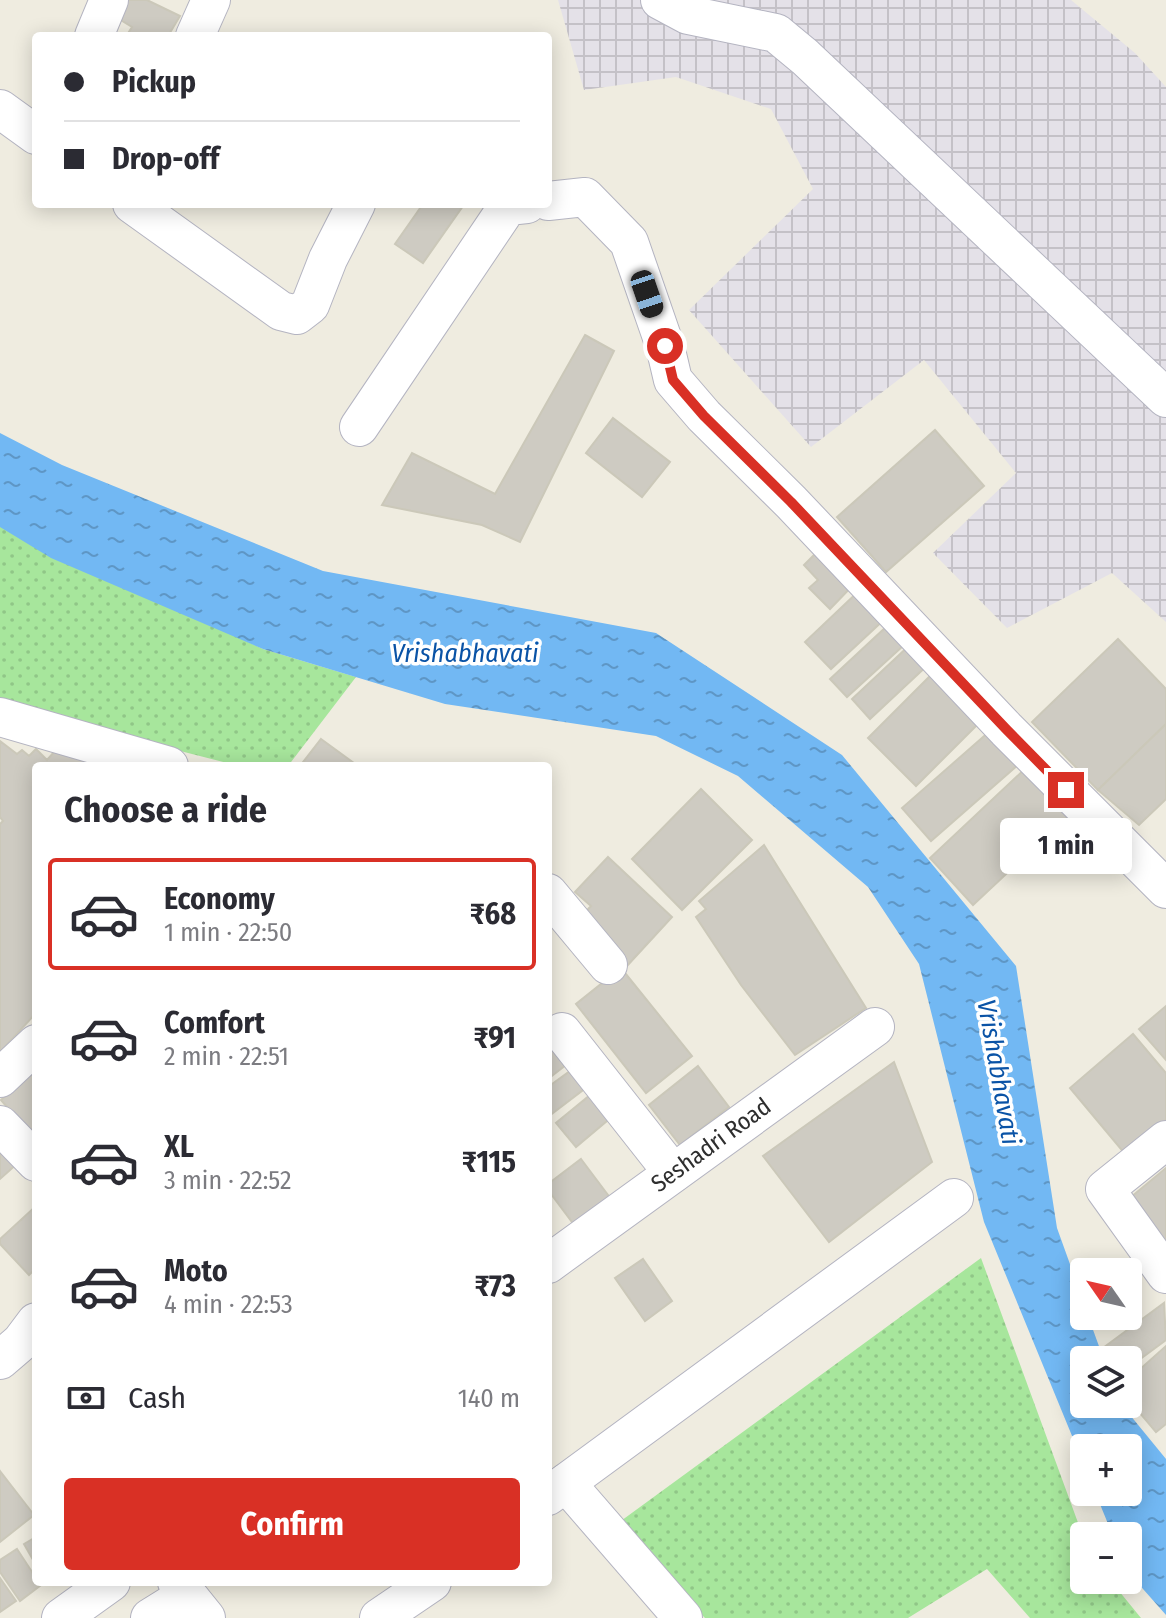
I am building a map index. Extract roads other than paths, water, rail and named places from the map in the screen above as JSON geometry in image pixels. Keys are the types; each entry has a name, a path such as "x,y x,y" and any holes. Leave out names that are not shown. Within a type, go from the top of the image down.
{"street":[{"path":"96,32 109,0"},
{"path":"197,32 211,0"},
{"path":"660,0 688,15 776,33 1166,398"},
{"path":"0,109 32,132"},
{"path":"552,201 585,197 629,242 665,346 673,380 704,416 791,502 1007,730 1166,889"},
{"path":"138,208 274,306 297,315 310,305 328,259 354,208"},
{"path":"359,427 507,208"},
{"path":"0,717 155,762"},
{"path":"552,898 608,965"},
{"name":"Seshadri Road","path":"554,1247 673,1173 875,1027"},
{"path":"562,1032 673,1173"},
{"path":"0,1078 32,1048"},
{"path":"0,1125 32,1158"},
{"path":"1166,1140 1105,1189 1166,1274"},
{"path":"683,1618 557,1489 954,1198"},
{"path":"0,1360 21,1342 32,1327"},
{"path":"61,1618 105,1586"},
{"path":"379,1618 426,1586"},
{"path":"150,1618 190,1598"}],"water":[{"name":"Vrishabhavati","path":"0,433 62,465 323,571 656,633 842,755 1016,966 1057,1228 1070,1264 1070,1330 1093,1330 1099,1346 1070,1346 1070,1418 1132,1418 1166,1459 1166,1615 1142,1588 1142,1522 1107,1522 1101,1506 1142,1506 1142,1434 1071,1434 984,1222 919,964 868,887 738,776 656,736 445,704 263,649 51,558 0,527"}]}
